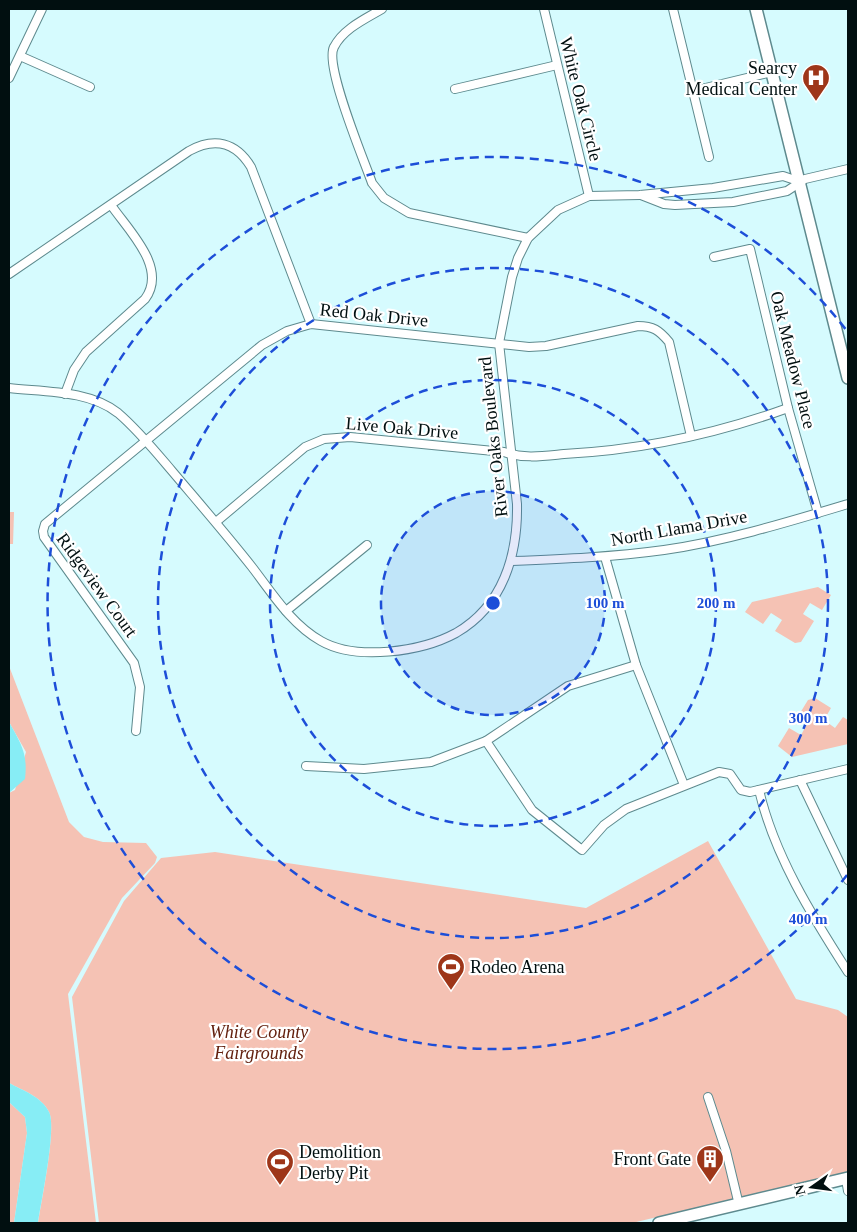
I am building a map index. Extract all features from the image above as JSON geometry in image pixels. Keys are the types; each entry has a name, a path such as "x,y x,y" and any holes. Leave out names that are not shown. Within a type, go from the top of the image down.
{"street":[{"path":"9,78 42,9"},
{"path":"382,9 343,33 332,48 334,75 372,183 384,198 409,213 528,238"},
{"name":"White Oak Circle","path":"544,9 589,196"},
{"path":"673,9 709,157"},
{"path":"756,9 848,378"},
{"path":"20,56 90,87"},
{"path":"456,89 557,65"},
{"path":"693,91 772,72"},
{"name":"Red Oak Drive","path":"9,274 196,147 213,142 230,145 245,157 251,167 311,324 529,347 546,346 638,326 651,326 660,331 669,342 691,436"},
{"path":"798,181 848,169"},
{"name":"River Oaks Boulevard","path":"9,388 65,394 102,404 117,413 145,440 216,522 304,631 322,642 367,654 423,645 450,636 469,625 486,608 501,587 512,561 518,530 512,455 499,343 512,277 528,238 558,210 589,196 640,195 730,186 784,176 798,181 787,191 714,204 664,204 640,195"},
{"path":"65,394 74,370 86,352 145,299 152,290 154,279 152,267 111,205"},
{"name":"Oak Meadow Place","path":"714,257 750,249 788,408 818,513"},
{"path":"145,440 262,345 287,331 311,324"},
{"name":"Live Oak Drive","path":"216,522 304,448 324,439 350,437 504,452 519,457 630,448 691,436 755,420 788,408"},
{"name":"Ridgeview Court","path":"136,731 140,687 134,663 44,537 43,530 46,524 145,440"},
{"name":"North Llama Drive","path":"512,561 606,557 666,550 775,526 848,504"},
{"path":"286,611 367,545"},
{"path":"606,557 636,665 684,785"},
{"path":"306,766 364,769 419,764 442,758 486,742 568,686 636,665"},
{"path":"486,742 532,810 582,850 613,817 626,808 684,785 725,772 730,774 741,790 750,792 848,769"},
{"path":"800,780 848,880"},
{"path":"759,790 767,822 814,919 848,972"},
{"path":"708,1097 726,1151 739,1204"},
{"path":"659,1223 739,1204 847,1183"}],"green space":[{"path":"9,512 14,512 13,544 9,544"},
{"path":"818,587 831,595 822,610 810,603 803,614 814,621 801,642 795,643 775,631 782,620 771,613 763,624 745,612 752,602"},
{"path":"9,666 69,822 84,837 103,842 146,843 157,857 155,863 122,898 68,994 96,1223 38,1223 50,1148 51,1120 49,1112 42,1102 9,1083 9,793 15,790 26,752 9,722"},
{"path":"815,698 831,708 824,720 835,728 843,717 848,720 848,744 792,757 778,746 789,728 801,735 807,724 797,718 808,700"},
{"name":"White County Fairgrounds","path":"708,841 796,999 838,1010 848,1017 848,1172 632,1223 99,1223 72,997 124,901 161,858 215,852 586,908"},
{"path":"9,1102 25,1117 27,1133 14,1223 9,1223"}],"water":[{"path":"9,722 23,749 26,770 25,779 9,793"},
{"path":"9,1083 42,1102 49,1112 51,1120 50,1148 38,1223 14,1223 27,1133 25,1117 9,1102"}],"place":[{"name":"Searcy Medical Center","path":"816,102"},
{"name":"Rodeo Arena","path":"451,991"},
{"name":"Front Gate","path":"710,1183"},
{"name":"Demolition Derby Pit","path":"280,1186"}]}
